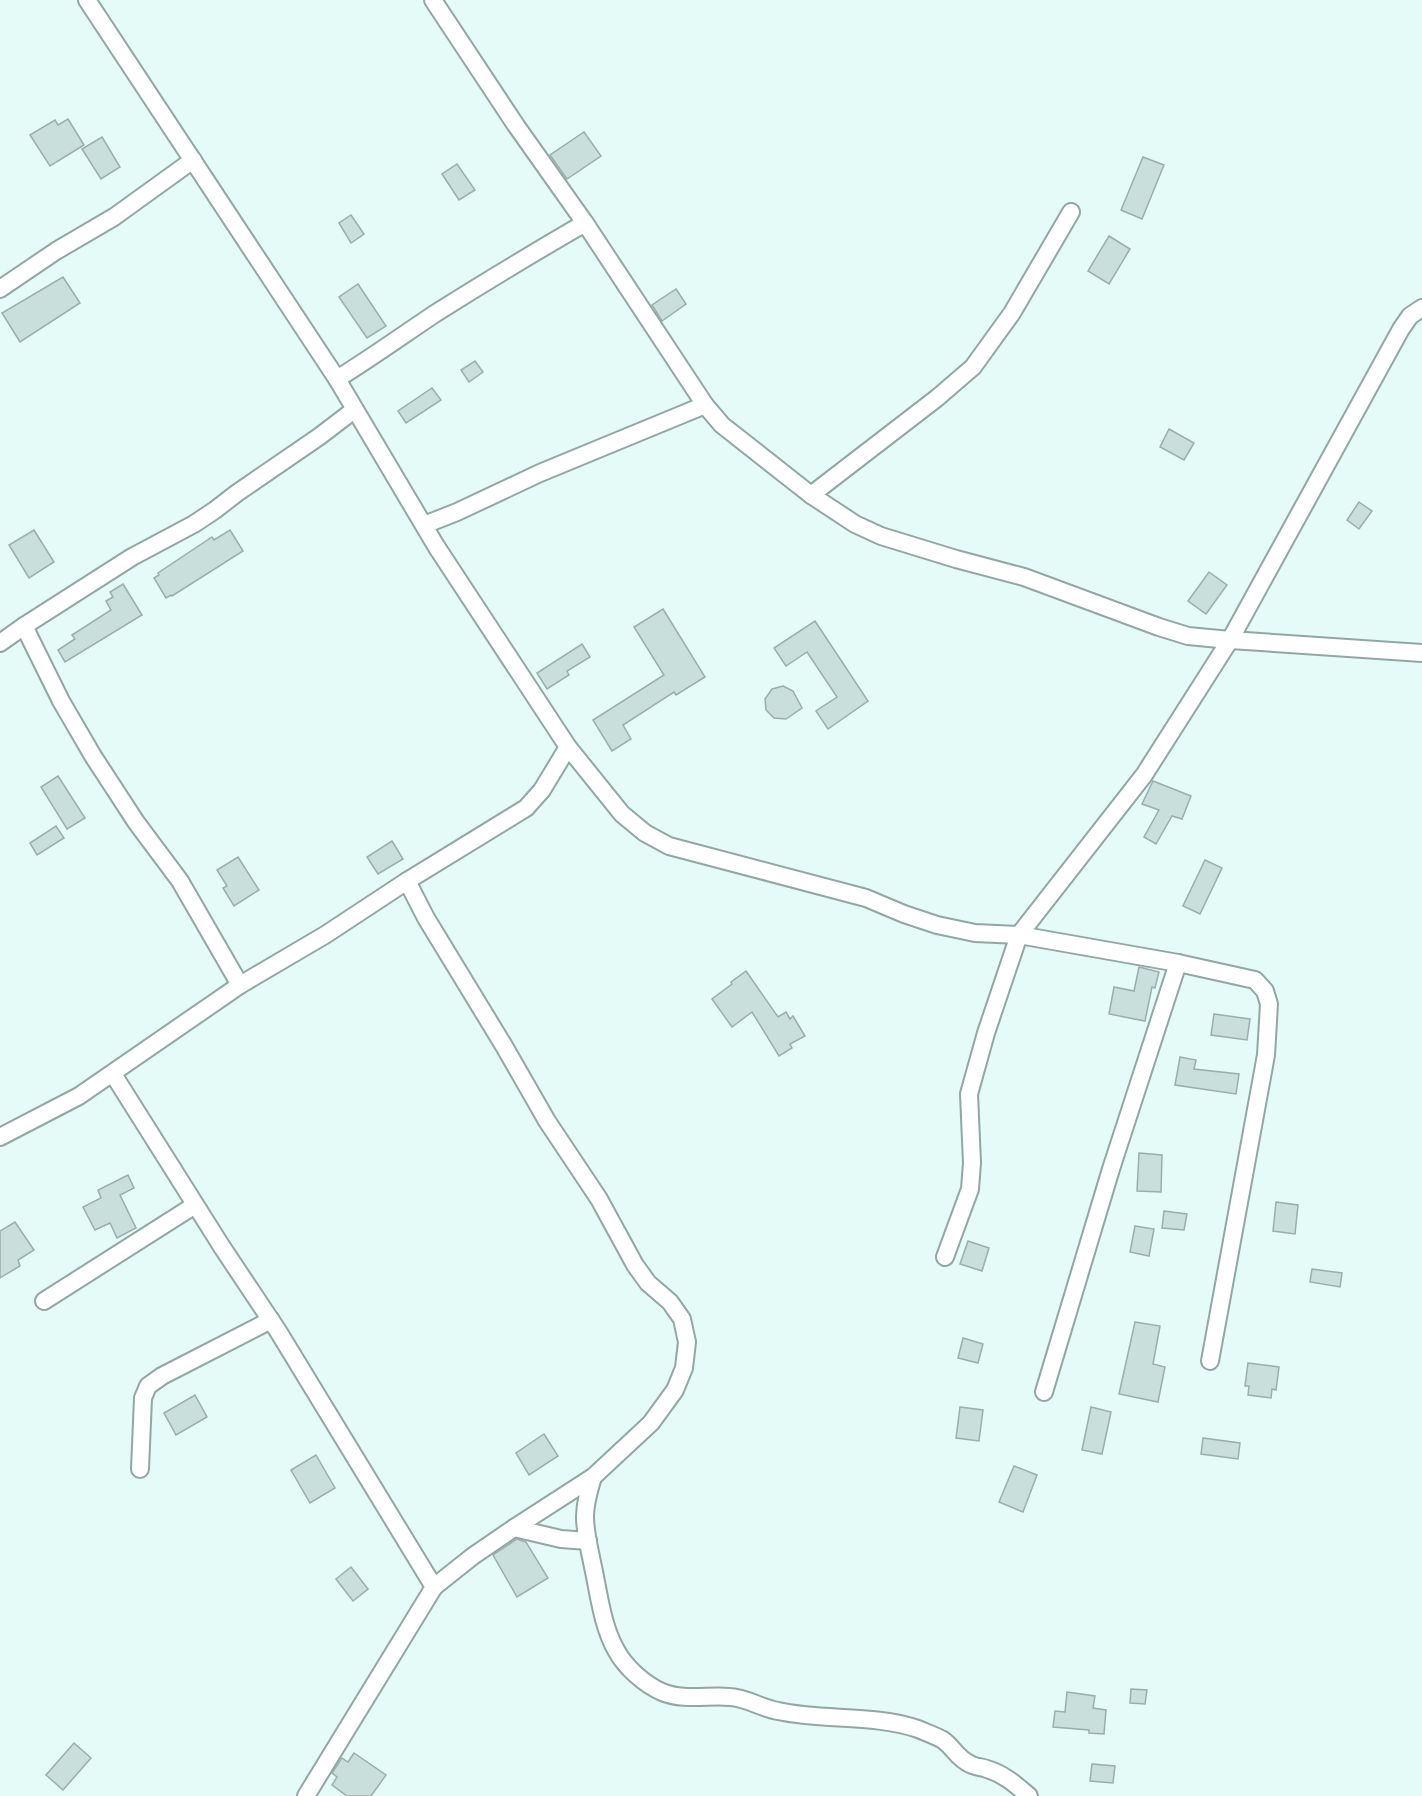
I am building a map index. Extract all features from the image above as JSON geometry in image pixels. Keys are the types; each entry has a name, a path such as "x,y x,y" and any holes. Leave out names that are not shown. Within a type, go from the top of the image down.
{"street":[{"path":"87,0 337,379 424,525 568,747 622,814 645,833 669,846 866,898 938,925 975,933 1019,935 1178,963 1255,980 1265,991 1269,1004 1266,1055 1209,1361"},
{"path":"433,0 515,124 585,223 705,405 722,426 811,495 855,524 880,536 1024,577 1188,636 1422,653"},
{"path":"0,289 56,251 114,217 193,160"},
{"path":"811,495 938,398 973,367 1012,314 1071,212"},
{"path":"337,379 519,261 585,223"},
{"path":"945,1257 970,1189 972,1163 969,1094 986,1033 1019,935 1144,775 1230,640 1401,329 1410,316 1422,308"},
{"path":"424,525 540,473 705,405"},
{"path":"0,643 132,557 194,524 354,410"},
{"path":"24,626 61,701 93,756 136,822 180,881 240,985"},
{"path":"0,1137 79,1096 240,985 325,935 407,881 526,808 542,790 568,747"},
{"path":"306,1796 434,1587 473,1556 593,1477 651,1423 675,1390 684,1368 687,1342 682,1318 670,1302 648,1283 635,1264 599,1199 547,1121 426,918 407,881"},
{"path":"1044,1392 1111,1169 1178,963"},
{"path":"113,1074 338,1427 434,1587"},
{"path":"44,1301 195,1205"},
{"path":"140,1469 142,1398 148,1386 162,1376 271,1320"},
{"path":"593,1477 585,1518 600,1601 611,1640 626,1663 652,1686 664,1693 679,1696 729,1696 778,1711 892,1723 918,1729 943,1740 970,1765 985,1767 999,1773 1027,1795"},
{"path":"514,1528 561,1539 588,1541"}],"building":[{"path":"68,119 84,145 50,166 30,135 55,120 58,125"},
{"path":"584,132 601,156 567,179 550,155"},
{"path":"102,137 120,167 101,179 82,149"},
{"path":"1143,157 1164,165 1142,219 1121,210"},
{"path":"457,164 475,190 459,200 442,174"},
{"path":"351,215 364,234 351,243 339,223"},
{"path":"1109,236 1130,249 1109,284 1088,271"},
{"path":"63,277 80,303 20,342 2,313"},
{"path":"358,284 386,326 367,338 339,297"},
{"path":"676,289 686,304 662,321 652,305"},
{"path":"475,361 483,372 469,382 461,370"},
{"path":"432,388 441,400 406,423 398,411"},
{"path":"1169,429 1194,443 1184,460 1160,447"},
{"path":"1359,502 1372,511 1359,529 1347,520"},
{"path":"34,530 54,562 29,578 9,545"},
{"path":"230,530 243,551 166,598 154,578 159,575 158,573 212,537 214,540"},
{"path":"1209,572 1227,585 1206,614 1188,601"},
{"path":"123,584 142,615 65,662 58,650 75,639 72,635 111,610 106,601 113,597 110,592"},
{"path":"663,609 705,677 676,695 674,692 623,725 631,739 612,751 593,720 664,675 634,627"},
{"path":"815,621 868,701 828,729 816,711 837,697 807,652 786,666 774,648"},
{"path":"582,644 590,657 567,671 569,675 547,689 537,673"},
{"path":"783,686 793,691 802,708 786,719 774,718 766,710 765,699 772,689"},
{"path":"58,776 85,818 67,829 41,787"},
{"path":"1153,781 1191,796 1182,819 1172,816 1156,844 1144,837 1159,810 1142,804"},
{"path":"56,826 64,838 37,855 30,843"},
{"path":"392,841 403,859 378,874 367,857"},
{"path":"238,857 259,890 234,906 223,888 227,886 217,870"},
{"path":"1205,860 1222,868 1200,914 1183,906"},
{"path":"1139,967 1159,972 1155,988 1152,987 1145,1021 1109,1014 1114,987 1134,991"},
{"path":"746,971 778,1017 786,1012 790,1019 793,1016 805,1036 790,1044 792,1048 779,1056 752,1012 732,1027 712,999"},
{"path":"1214,1014 1250,1019 1247,1040 1211,1035"},
{"path":"1180,1057 1196,1060 1194,1069 1239,1074 1236,1094 1175,1085"},
{"path":"1139,1153 1162,1155 1161,1192 1137,1191"},
{"path":"128,1175 134,1188 120,1195 136,1228 117,1238 110,1223 95,1230 83,1207 101,1198 98,1190"},
{"path":"1276,1202 1298,1205 1295,1234 1273,1231"},
{"path":"1164,1211 1187,1214 1184,1230 1162,1228"},
{"path":"15,1222 34,1250 18,1260 20,1266 0,1278 0,1231"},
{"path":"1135,1226 1154,1229 1149,1256 1130,1252"},
{"path":"968,1241 989,1248 982,1271 960,1264"},
{"path":"1312,1269 1342,1273 1340,1287 1310,1282"},
{"path":"1135,1322 1160,1326 1153,1364 1165,1367 1158,1402 1119,1394"},
{"path":"963,1338 983,1344 978,1363 958,1358"},
{"path":"1248,1363 1279,1367 1276,1390 1272,1389 1271,1398 1248,1395 1249,1386 1245,1386"},
{"path":"195,1395 207,1417 176,1435 164,1413"},
{"path":"960,1407 983,1410 979,1441 956,1438"},
{"path":"1091,1407 1111,1412 1102,1454 1082,1450"},
{"path":"544,1434 558,1456 529,1475 516,1453"},
{"path":"1203,1438 1240,1443 1238,1459 1201,1454"},
{"path":"316,1455 335,1488 310,1503 291,1470"},
{"path":"1014,1466 1037,1475 1023,1512 999,1502"},
{"path":"517,1539 526,1542 548,1578 517,1597 493,1555"},
{"path":"351,1567 368,1589 353,1601 336,1579"},
{"path":"1131,1689 1147,1690 1145,1704 1130,1703"},
{"path":"1067,1692 1095,1696 1093,1708 1106,1710 1104,1734 1089,1733 1089,1730 1053,1727 1055,1711 1065,1712"},
{"path":"74,1743 91,1758 63,1790 46,1775"},
{"path":"354,1753 386,1775 371,1796 347,1796 332,1785 337,1777 332,1773 342,1758 348,1762"},
{"path":"1092,1764 1115,1766 1113,1783 1090,1781"}]}
